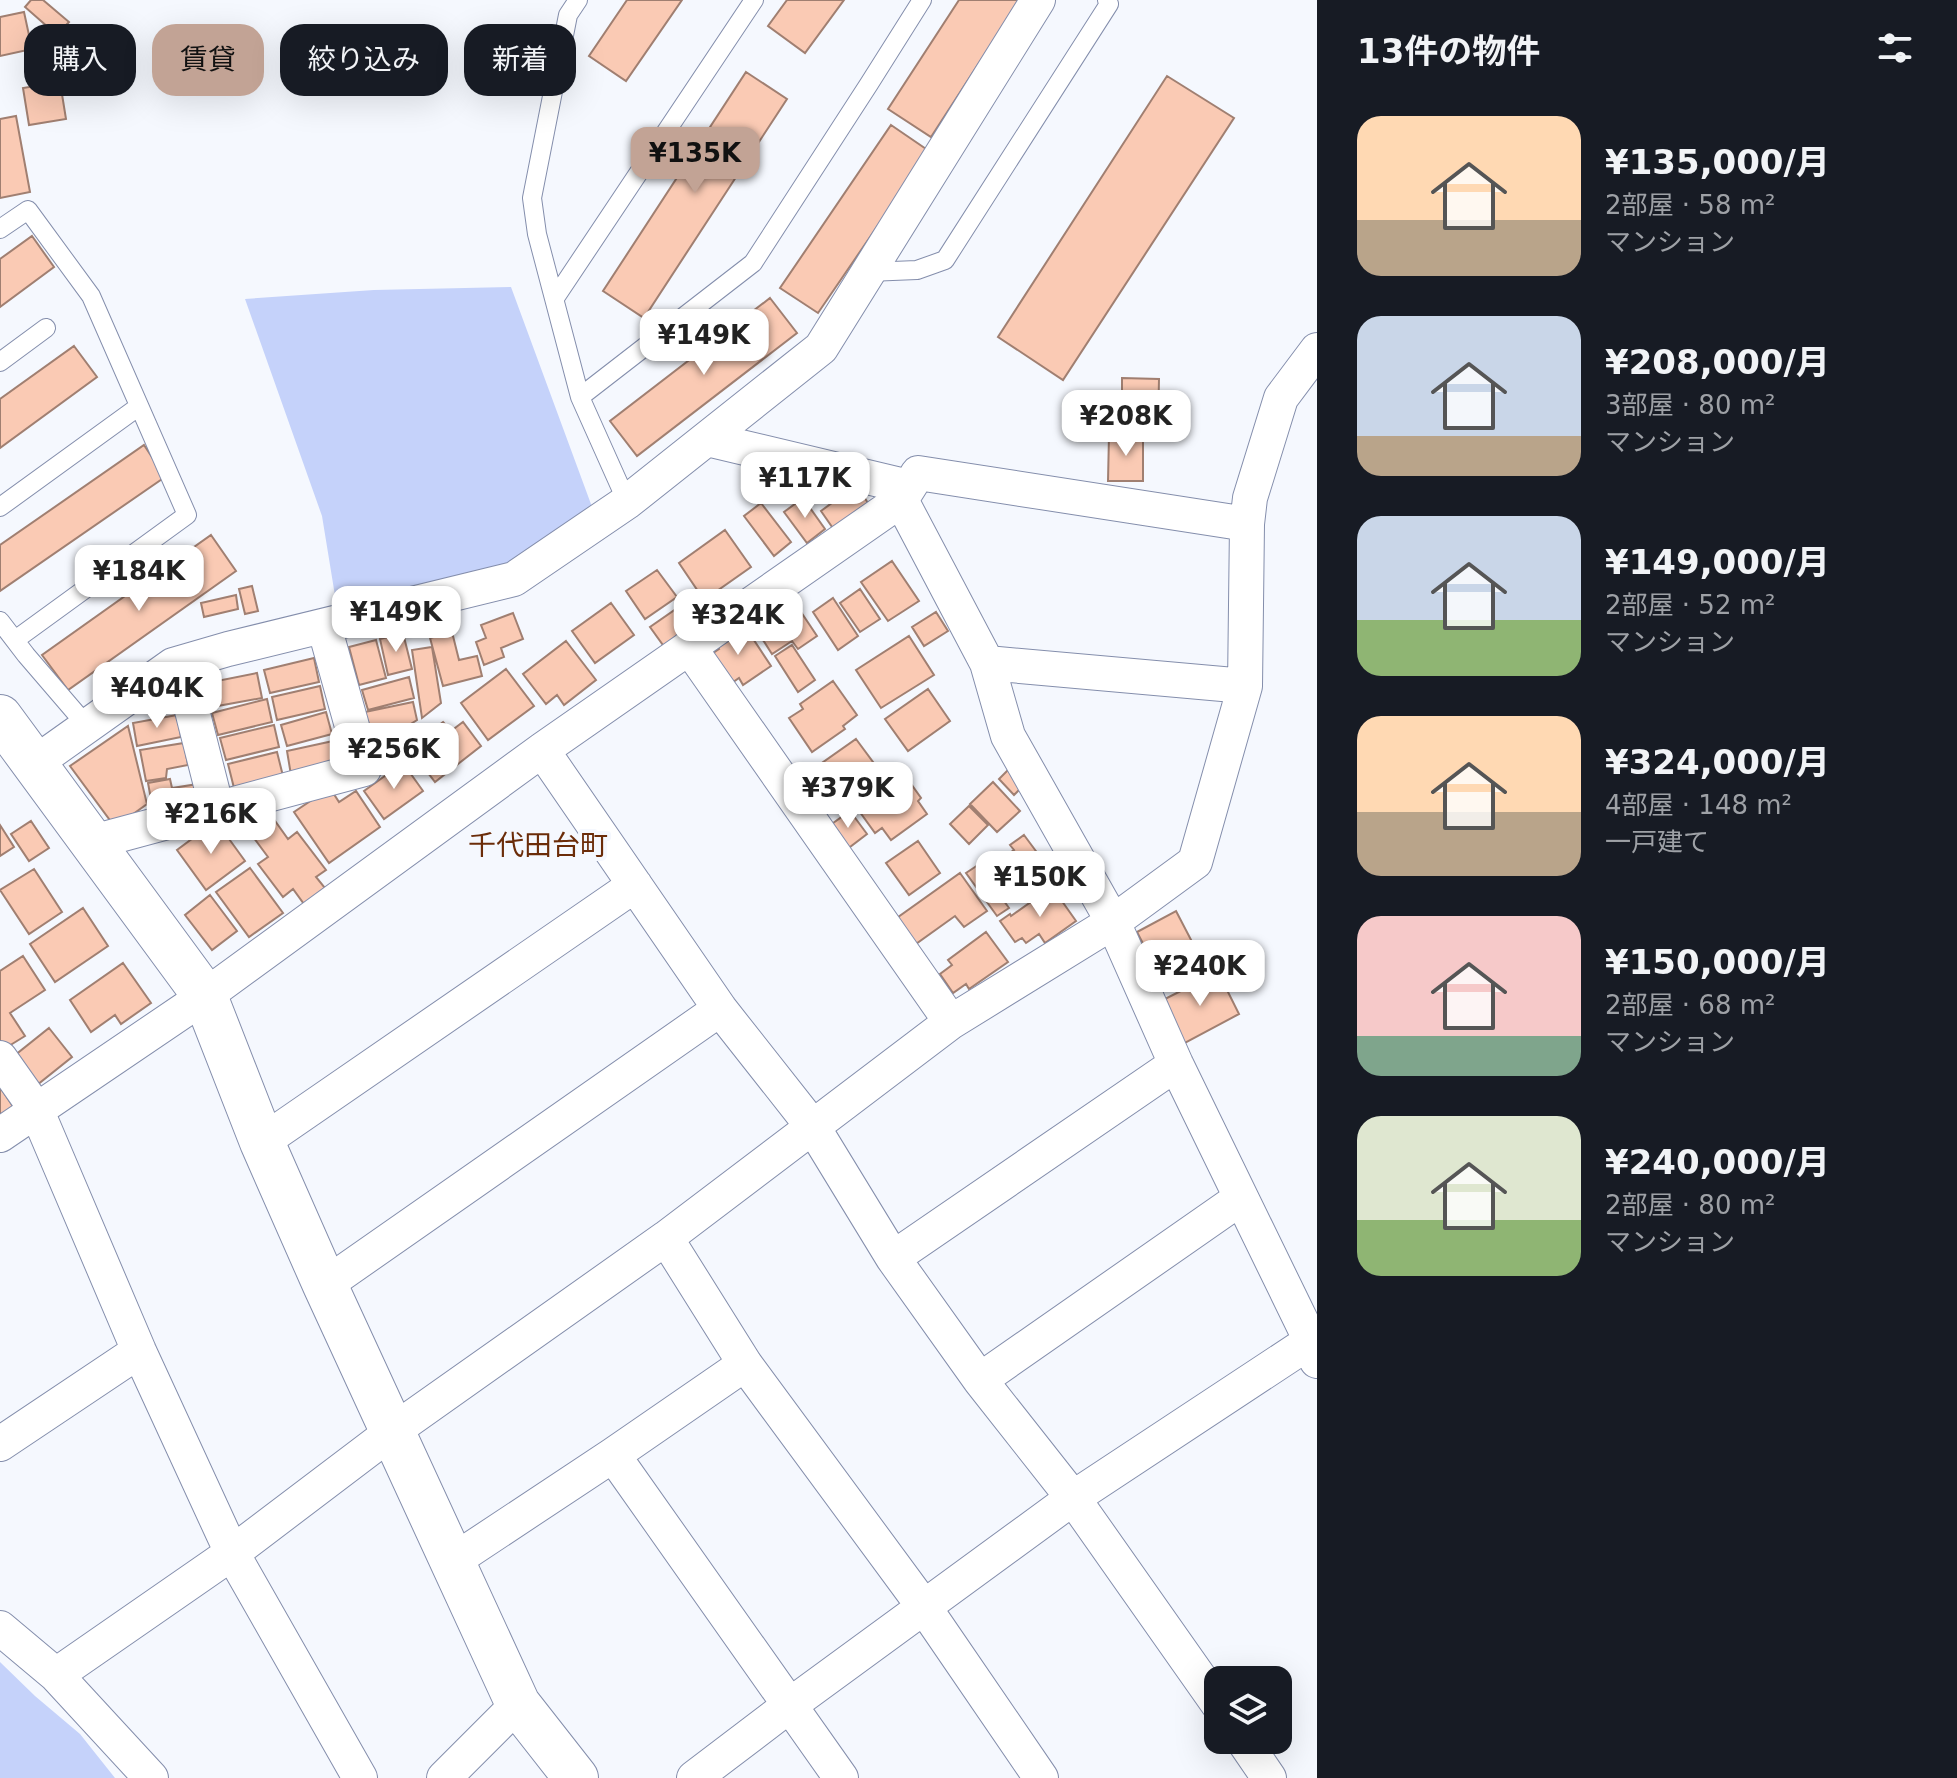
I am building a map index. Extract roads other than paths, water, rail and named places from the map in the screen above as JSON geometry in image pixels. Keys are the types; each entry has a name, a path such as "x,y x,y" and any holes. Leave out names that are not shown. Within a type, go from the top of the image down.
{"street":[{"path":"35,763 173,665 514,579 627,502 821,348 1038,0"},
{"path":"56,1675 232,1553 393,1431 666,1238 951,1022 1113,922 1195,862 1245,686 1250,498 1281,398 1317,350"},
{"path":"694,1778 1073,1498 1314,1351 1176,1064 1113,922 1008,736 987,663 905,494 707,439"},
{"path":"0,1135 205,996 542,750 905,494 918,473 1247,524"},
{"path":"93,842 364,769 324,626"},
{"path":"689,647 951,1022"},
{"path":"180,663 217,809"},
{"path":"987,663 1245,686"},
{"path":"0,717 205,996 262,1142 325,1285 518,1704 576,1778"},
{"path":"542,750 720,1009 813,1127 893,1258 980,1380 1073,1498 1204,1684"},
{"path":"262,1142 635,885"},
{"path":"325,1285 720,1009"},
{"path":"0,1058 36,1109 139,1351 232,1553 360,1778"},
{"path":"893,1258 1176,1064"},
{"path":"980,1380 1241,1198"},
{"path":"666,1238 745,1364 924,1607 1041,1778"},
{"path":"0,1444 139,1351"},
{"path":"453,1561 745,1364"},
{"path":"613,1455 841,1778"},
{"path":"0,1628 56,1675 151,1778"},
{"path":"444,1778 518,1704"},
{"path":"1253,1754 1269,1778"}],"lane":[{"path":"578,0 568,15 532,198 537,234 580,397 627,502"},
{"path":"555,298 754,0"},
{"path":"580,397 753,263 922,0"},
{"path":"868,272 917,270 945,260 1109,4 1107,0"},
{"path":"0,229 28,210 91,296 187,515 15,640"},
{"path":"0,362 46,328"},
{"path":"0,507 138,407"},
{"path":"0,621 87,726"}],"district":[{"name":"千代田台町","path":"538,845"}]}
